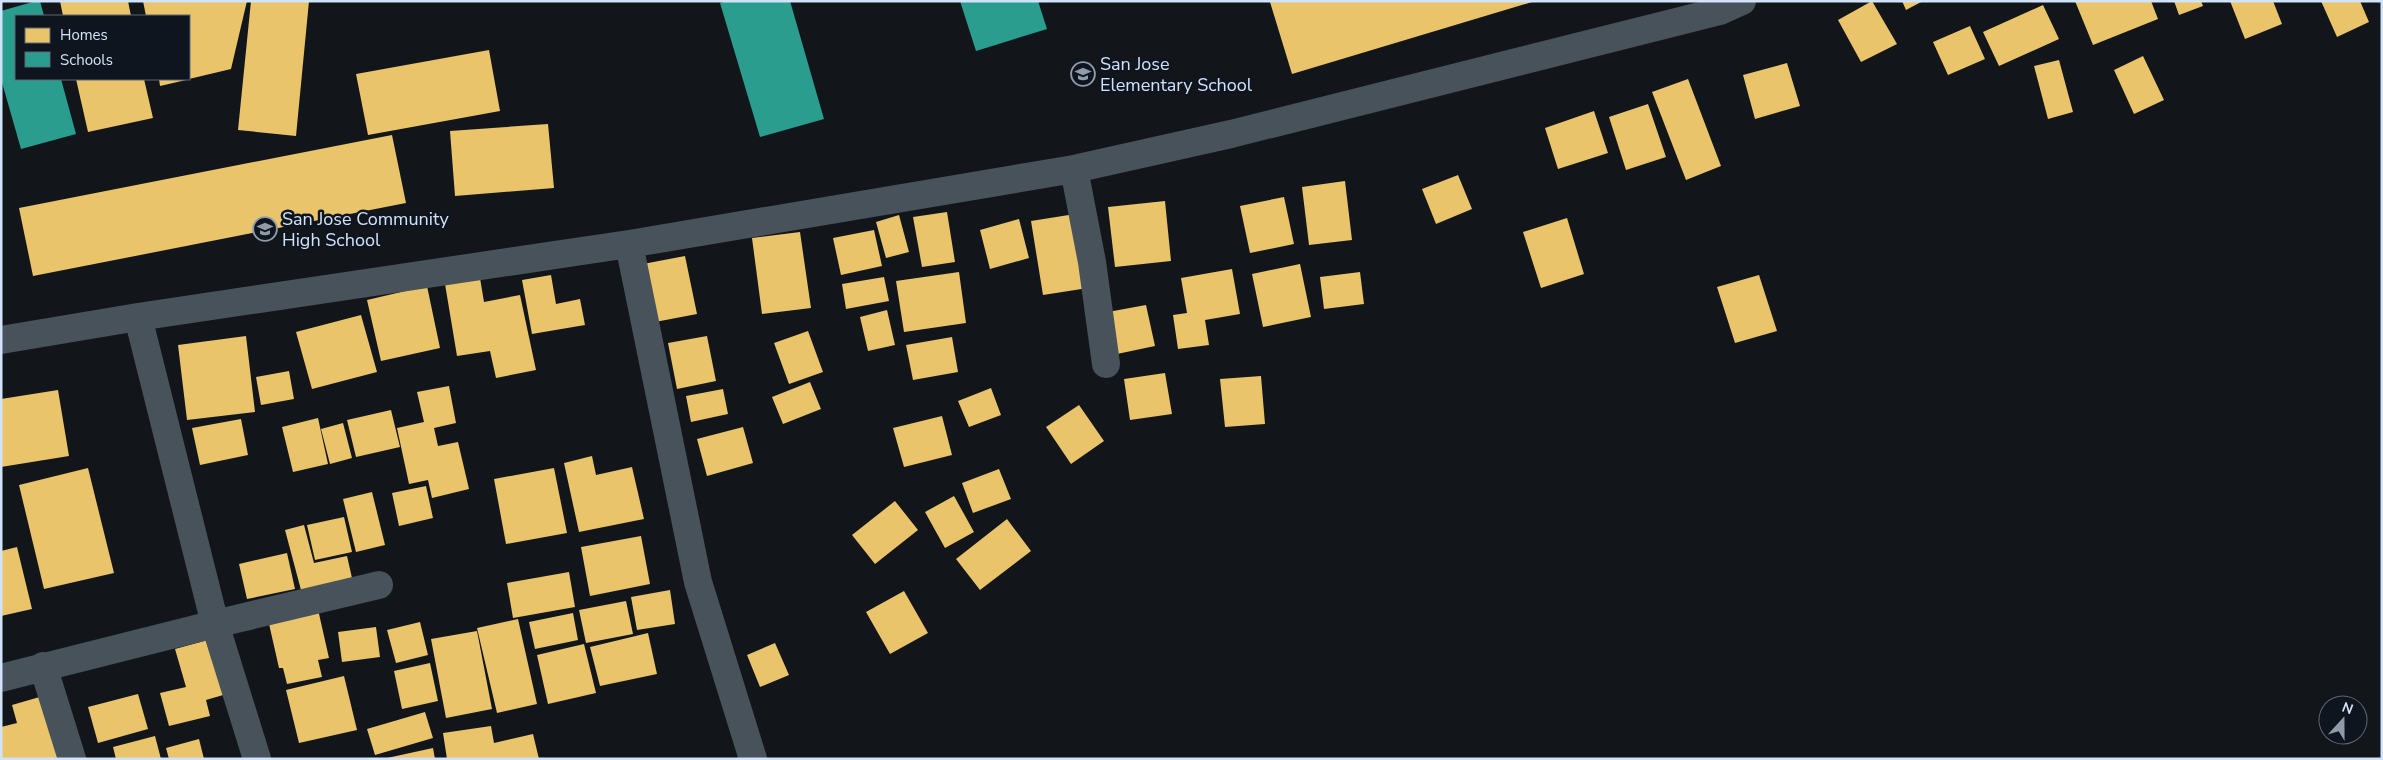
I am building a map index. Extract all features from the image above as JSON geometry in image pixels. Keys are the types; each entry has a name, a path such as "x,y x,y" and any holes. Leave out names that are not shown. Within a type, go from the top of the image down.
{"street":[{"path":"1,340 138,317 628,244 1074,169 1231,134 1726,4"},
{"path":"1074,169 1092,262 1106,364"},
{"path":"628,244 698,582 753,759"},
{"path":"138,317 215,624 257,759"},
{"path":"1,678 43,666 379,585"},
{"path":"43,666 72,759"}],"building: Homes":[{"path":"60,1 128,1 131,15 63,15"},
{"path":"143,1 247,1 231,69 190,79 190,15 146,15"},
{"path":"251,1 309,1 296,136 238,130"},
{"path":"1872,1 1897,44 1861,62 1838,20"},
{"path":"1902,1 1923,1 1906,10"},
{"path":"2075,1 2151,1 2158,19 2093,45"},
{"path":"2174,1 2201,1 2203,6 2179,15"},
{"path":"2230,1 2273,1 2282,24 2245,39"},
{"path":"2321,1 2360,1 2369,22 2337,37"},
{"path":"1270,2 1532,2 1292,74"},
{"path":"2043,5 2059,39 1999,66 1983,32"},
{"path":"1970,26 1985,59 1948,75 1933,42"},
{"path":"489,50 500,111 368,135 356,74"},
{"path":"2143,56 2164,100 2134,114 2114,70"},
{"path":"2059,60 2073,112 2048,119 2034,66"},
{"path":"1787,63 1800,106 1755,119 1743,75"},
{"path":"1688,79 1721,166 1686,180 1652,92"},
{"path":"76,80 144,80 153,118 88,132"},
{"path":"159,80 186,80 160,86"},
{"path":"1648,104 1666,157 1626,170 1609,117"},
{"path":"1594,111 1608,153 1558,169 1545,128"},
{"path":"548,124 554,188 455,196 450,131"},
{"path":"392,135 406,203 33,276 19,208"},
{"path":"1458,175 1472,209 1436,224 1422,189"},
{"path":"1345,181 1352,240 1309,245 1302,187"},
{"path":"1284,197 1294,244 1250,253 1240,206"},
{"path":"1165,201 1171,261 1115,267 1108,207"},
{"path":"947,212 955,262 922,267 913,217"},
{"path":"1075,214 1088,288 1043,295 1031,221"},
{"path":"899,215 909,252 886,258 876,222"},
{"path":"1567,218 1584,274 1541,288 1523,232"},
{"path":"1019,219 1029,258 990,269 980,230"},
{"path":"874,230 882,266 841,275 833,238"},
{"path":"800,232 811,308 762,314 752,238"},
{"path":"685,256 697,314 655,322 643,264"},
{"path":"1300,264 1311,317 1263,327 1252,274"},
{"path":"1232,269 1240,314 1205,320 1209,345 1178,349 1173,315 1187,313 1181,278"},
{"path":"959,272 966,323 904,332 896,281"},
{"path":"1360,272 1364,304 1324,309 1320,277"},
{"path":"551,275 556,304 580,299 585,325 532,334 522,280"},
{"path":"1759,275 1777,331 1735,343 1717,287"},
{"path":"884,277 889,301 846,309 842,284"},
{"path":"480,278 484,302 520,295 536,370 496,378 490,351 457,356 445,284"},
{"path":"427,286 440,348 381,361 367,300"},
{"path":"1146,305 1155,346 1117,354 1108,312"},
{"path":"887,310 895,345 868,351 860,317"},
{"path":"361,315 377,372 312,389 296,332"},
{"path":"808,331 823,372 789,384 774,343"},
{"path":"246,336 255,412 187,420 178,345"},
{"path":"707,336 716,381 677,389 668,343"},
{"path":"952,337 958,372 913,380 906,345"},
{"path":"289,371 294,399 261,405 256,377"},
{"path":"1165,373 1172,414 1130,420 1124,379"},
{"path":"1261,376 1265,424 1225,427 1220,379"},
{"path":"810,382 821,409 783,424 772,397"},
{"path":"449,386 456,423 434,428 438,446 458,442 469,489 432,498 428,480 409,484 397,428 424,422 417,392"},
{"path":"991,388 1001,415 969,427 958,401"},
{"path":"723,389 728,414 691,422 686,396"},
{"path":"58,390 69,456 1,467 1,399"},
{"path":"1079,405 1104,441 1071,464 1046,427"},
{"path":"391,410 400,447 356,457 347,420"},
{"path":"942,416 952,455 904,467 893,428"},
{"path":"318,418 328,464 293,472 282,427"},
{"path":"241,419 248,455 200,465 192,428"},
{"path":"343,423 352,458 330,464 321,429"},
{"path":"743,427 753,463 707,476 697,439"},
{"path":"592,456 596,475 632,467 644,519 579,532 564,463"},
{"path":"88,468 114,573 44,589 19,485"},
{"path":"554,468 567,533 506,544 494,479"},
{"path":"999,469 1011,499 973,513 962,483"},
{"path":"426,486 433,518 399,526 392,493"},
{"path":"372,492 385,545 356,552 343,499"},
{"path":"954,496 974,532 945,548 925,512"},
{"path":"895,501 918,530 875,564 852,535"},
{"path":"344,517 352,552 315,560 307,525"},
{"path":"1007,519 1031,551 980,590 956,559"},
{"path":"304,525 314,563 347,556 352,578 301,590 285,530"},
{"path":"641,536 650,584 590,596 581,547"},
{"path":"17,547 32,609 1,616 1,551"},
{"path":"287,553 295,589 247,599 239,564"},
{"path":"569,572 575,607 513,618 507,583"},
{"path":"670,590 675,624 637,630 631,597"},
{"path":"904,591 928,633 890,654 866,612"},
{"path":"626,601 633,634 586,643 579,610"},
{"path":"317,605 329,658 318,660 322,677 287,684 283,668 279,668 267,615"},
{"path":"573,613 578,640 535,649 529,622"},
{"path":"518,619 537,704 497,713 477,628"},
{"path":"420,622 428,655 396,663 387,630"},
{"path":"376,627 380,657 342,662 338,632"},
{"path":"477,631 492,709 446,718 431,639"},
{"path":"648,633 657,674 600,686 590,647"},
{"path":"215,638 230,693 206,700 210,716 169,726 160,693 186,687 175,649"},
{"path":"775,643 789,675 760,687 747,655"},
{"path":"584,644 596,693 548,704 537,655"},
{"path":"430,663 438,701 402,709 394,671"},
{"path":"344,676 357,730 299,743 286,690"},
{"path":"138,694 148,729 98,743 88,707"},
{"path":"43,696 61,759 1,759 1,727 17,723 12,705"},
{"path":"425,712 433,738 375,755 367,729"},
{"path":"491,726 494,743 533,734 539,759 447,759 443,733"},
{"path":"155,736 161,759 116,759 113,747"},
{"path":"199,739 204,759 169,759 166,748"},
{"path":"433,748 435,759 387,759 387,758"}],"building: Schools":[{"path":"40,1 44,15 15,15 15,80 61,80 76,134 21,149 1,79 1,11"},
{"path":"727,1 790,1 824,119 760,137 720,3"},
{"path":"960,1 1038,1 1047,29 976,51"}],"place":[{"name":"San Jose Elementary School","path":"1083,74"},
{"name":"San Jose Community High School","path":"265,229"}]}
